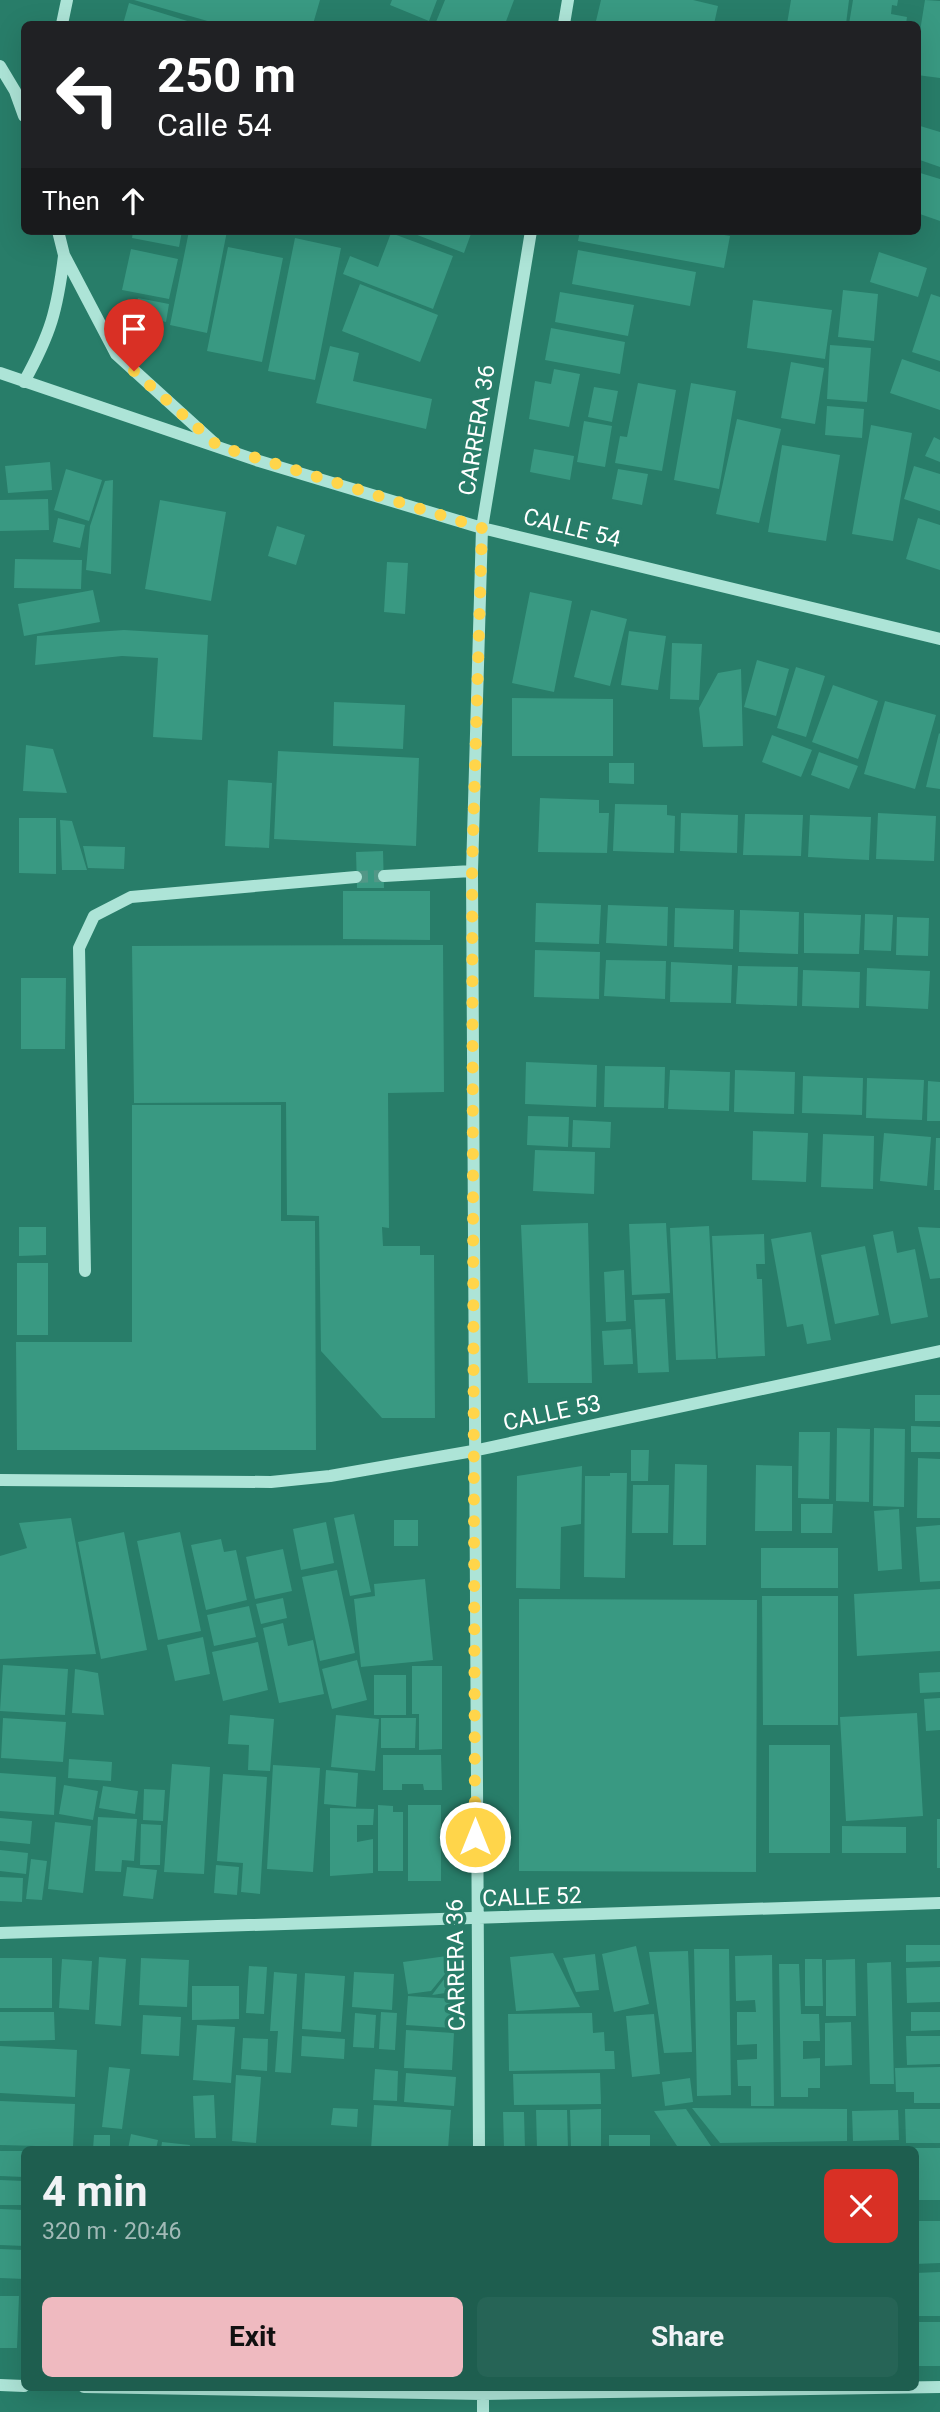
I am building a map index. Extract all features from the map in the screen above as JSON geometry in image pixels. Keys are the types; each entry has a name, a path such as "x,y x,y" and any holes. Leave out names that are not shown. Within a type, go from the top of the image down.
{"street":[{"path":"63,21 67,0"},
{"path":"564,21 568,0"},
{"path":"0,66 16,91 21,107"},
{"path":"59,235 64,255 116,354 218,446"},
{"name":"CARRERA 36","path":"479,2146 473,1451 472,871 482,528 530,235"},
{"path":"24,382 47,340 57,310 64,255"},
{"name":"CALLE 54","path":"0,373 218,446 482,528 940,639"},
{"path":"384,876 472,871"},
{"path":"85,1271 79,948 94,916 131,897 356,877"},
{"name":"CALLE 53","path":"0,1480 271,1482 330,1476 473,1451 940,1351"},
{"name":"CALLE 52","path":"0,1933 476,1920 940,1903"},
{"path":"0,2385 21,2386"},
{"path":"919,2387 940,2387"},
{"path":"483,2391 483,2412"}],"building":[{"path":"134,0 320,0 314,21 208,21"},
{"path":"392,0 437,0 429,21 390,5"},
{"path":"445,0 514,0 506,21 436,21"},
{"path":"601,0 693,0 718,6 715,21 596,21"},
{"path":"791,0 849,0 846,21 788,21"},
{"path":"853,0 898,0 897,6 892,5 891,14 907,17 906,21 850,21"},
{"path":"925,0 940,1 940,78 921,76 921,25"},
{"path":"129,3 187,21 124,21"},
{"path":"921,126 940,132 940,167 921,160"},
{"path":"921,173 940,179 940,221 921,214"},
{"path":"132,235 181,235 179,247 132,238"},
{"path":"188,235 226,235 207,333 170,325"},
{"path":"390,235 453,256 433,309 343,274 350,256 378,267"},
{"path":"417,235 471,235 464,253"},
{"path":"579,235 730,236 724,268 578,241"},
{"path":"295,238 341,248 315,380 268,371"},
{"path":"228,247 283,258 262,362 207,351"},
{"path":"131,249 178,259 169,299 122,290"},
{"path":"578,250 696,272 690,306 572,284"},
{"path":"879,252 927,268 918,297 870,282"},
{"path":"360,284 438,315 420,362 342,331"},
{"path":"843,290 878,294 874,341 838,337"},
{"path":"560,292 634,305 628,336 555,322"},
{"path":"931,294 940,297 940,361 912,352"},
{"path":"138,298 169,304 166,322 134,315"},
{"path":"753,300 832,310 825,359 747,348"},
{"path":"551,328 625,342 620,374 545,360"},
{"path":"830,345 871,348 867,402 827,399"},
{"path":"330,346 359,353 353,381 432,399 426,429 316,403"},
{"path":"902,359 940,372 940,410 890,393"},
{"path":"791,362 824,368 815,424 781,418"},
{"path":"554,369 580,374 569,427 529,419 535,381 551,384"},
{"path":"638,383 676,390 662,471 615,463 620,436 627,437"},
{"path":"691,383 736,391 719,489 674,480"},
{"path":"594,387 618,391 612,422 588,417"},
{"path":"827,406 864,409 862,438 825,435"},
{"path":"737,419 781,429 759,523 716,514"},
{"path":"584,421 612,426 605,467 577,462"},
{"path":"871,425 912,433 893,541 852,534"},
{"path":"934,437 940,440 940,462 925,456"},
{"path":"782,445 840,455 826,541 768,532"},
{"path":"534,449 574,456 570,480 530,472"},
{"path":"50,462 52,490 8,493 5,466"},
{"path":"914,466 940,474 940,511 904,499"},
{"path":"66,469 102,480 89,521 54,510"},
{"path":"618,469 648,474 642,505 612,499"},
{"path":"113,480 111,574 86,570 90,526 105,481"},
{"path":"48,499 49,530 0,531 0,500"},
{"path":"160,500 226,512 211,601 145,589"},
{"path":"58,518 85,525 80,548 53,542"},
{"path":"918,518 940,525 940,570 906,559"},
{"path":"277,526 305,535 296,565 268,556"},
{"path":"15,559 82,560 81,589 14,588"},
{"path":"387,562 408,563 405,614 384,612"},
{"path":"93,590 100,622 24,636 18,604"},
{"path":"530,592 572,601 554,692 512,683"},
{"path":"591,610 627,619 610,686 574,677"},
{"path":"124,630 208,635 202,740 153,737 158,658 122,656 35,665 37,636"},
{"path":"629,631 666,636 658,690 621,685"},
{"path":"672,643 702,644 699,700 670,699"},
{"path":"757,660 789,669 776,716 744,707"},
{"path":"796,667 825,676 806,737 777,728"},
{"path":"741,669 743,746 703,747 699,708 718,673"},
{"path":"833,685 878,701 858,759 812,742"},
{"path":"512,698 613,699 613,756 512,756"},
{"path":"885,701 936,715 915,789 864,774"},
{"path":"334,702 405,705 403,749 333,746"},
{"path":"940,734 940,789 926,787"},
{"path":"772,735 812,750 801,777 762,762"},
{"path":"26,745 53,749 67,793 23,791"},
{"path":"278,751 419,758 416,846 274,839"},
{"path":"819,752 858,766 849,789 811,775"},
{"path":"609,763 634,763 634,784 609,783"},
{"path":"228,780 272,783 269,848 225,846"},
{"path":"540,798 599,800 599,813 609,813 607,853 538,852"},
{"path":"615,804 667,805 667,815 675,816 674,853 613,851"},
{"path":"681,813 738,815 737,853 680,851"},
{"path":"878,813 936,816 934,861 876,859"},
{"path":"745,814 803,815 801,856 743,855"},
{"path":"810,815 871,817 869,860 808,857"},
{"path":"19,818 56,818 56,874 19,873"},
{"path":"60,820 72,821 87,870 62,870"},
{"path":"83,846 125,847 124,869 88,868"},
{"path":"383,851 384,888 357,888 356,852"},
{"path":"343,891 430,891 430,940 343,939"},
{"path":"536,903 601,905 599,944 535,942"},
{"path":"608,905 668,907 667,946 606,943"},
{"path":"675,908 734,910 733,949 674,947"},
{"path":"740,910 799,912 798,954 739,952"},
{"path":"804,913 861,915 859,954 804,953"},
{"path":"865,914 893,915 891,951 864,950"},
{"path":"897,917 929,918 928,956 896,955"},
{"path":"443,945 444,1092 388,1093 389,1228 382,1227 383,1246 420,1246 420,1255 434,1255 435,1418 382,1418 321,1351 319,1216 287,1215 286,1102 134,1103 132,946"},
{"path":"535,950 600,952 599,999 534,997"},
{"path":"606,960 666,961 665,999 604,996"},
{"path":"671,962 732,965 731,1003 670,1002"},
{"path":"738,966 798,967 797,1006 736,1004"},
{"path":"867,968 930,971 928,1009 866,1006"},
{"path":"803,970 860,972 859,1008 802,1006"},
{"path":"21,978 66,978 65,1049 21,1049"},
{"path":"526,1062 597,1065 596,1107 525,1104"},
{"path":"605,1066 665,1067 664,1108 604,1107"},
{"path":"670,1070 730,1072 729,1111 668,1109"},
{"path":"735,1070 795,1072 794,1114 734,1112"},
{"path":"803,1076 863,1078 862,1115 802,1113"},
{"path":"867,1078 924,1080 922,1120 866,1118"},
{"path":"928,1081 940,1082 940,1121 927,1121"},
{"path":"132,1105 281,1105 281,1221 315,1221 316,1450 17,1450 16,1342 132,1342"},
{"path":"528,1116 569,1117 568,1147 527,1145"},
{"path":"573,1120 611,1122 610,1148 572,1147"},
{"path":"753,1131 808,1133 806,1182 752,1180"},
{"path":"884,1133 931,1137 927,1186 880,1181"},
{"path":"823,1134 874,1136 873,1189 821,1187"},
{"path":"936,1138 940,1138 940,1190 934,1190"},
{"path":"535,1150 595,1152 594,1194 533,1191"},
{"path":"588,1223 592,1383 528,1383 521,1225"},
{"path":"666,1223 670,1293 632,1295 629,1224"},
{"path":"709,1226 716,1359 676,1360 670,1228"},
{"path":"19,1227 46,1227 46,1255 19,1256"},
{"path":"918,1227 940,1228 940,1278 930,1279"},
{"path":"893,1231 897,1253 915,1249 928,1317 891,1324 873,1235"},
{"path":"811,1232 831,1340 807,1344 803,1324 787,1327 771,1239"},
{"path":"764,1234 765,1264 756,1264 757,1279 762,1279 765,1356 718,1358 712,1236"},
{"path":"865,1246 879,1315 835,1324 821,1255"},
{"path":"17,1263 48,1263 48,1335 17,1335"},
{"path":"624,1270 626,1321 606,1322 604,1272"},
{"path":"665,1299 669,1372 638,1373 634,1300"},
{"path":"631,1329 633,1364 604,1365 602,1331"},
{"path":"915,1395 940,1395 940,1421 915,1421"},
{"path":"911,1426 940,1427 940,1452 911,1452"},
{"path":"837,1428 870,1429 869,1502 836,1501"},
{"path":"874,1428 905,1429 904,1507 873,1506"},
{"path":"799,1432 830,1432 829,1499 798,1498"},
{"path":"631,1450 649,1450 648,1481 631,1481"},
{"path":"918,1458 940,1459 940,1518 917,1518"},
{"path":"675,1464 707,1465 706,1545 673,1545"},
{"path":"756,1465 792,1466 792,1531 755,1531"},
{"path":"582,1466 581,1524 561,1527 560,1589 516,1588 517,1476"},
{"path":"610,1473 627,1473 625,1578 584,1577 585,1476 610,1476"},
{"path":"633,1485 669,1485 668,1533 632,1533"},
{"path":"801,1504 833,1504 832,1533 801,1533"},
{"path":"899,1509 902,1569 878,1571 874,1511"},
{"path":"354,1514 371,1592 350,1596 334,1518"},
{"path":"71,1518 96,1654 0,1659 0,1556 27,1548 19,1523"},
{"path":"394,1520 418,1520 418,1546 394,1546"},
{"path":"326,1522 334,1563 301,1570 293,1529"},
{"path":"940,1525 940,1581 920,1582 916,1527"},
{"path":"124,1532 147,1650 101,1659 78,1542"},
{"path":"180,1532 201,1631 158,1640 137,1541"},
{"path":"221,1539 224,1552 236,1550 247,1600 206,1610 191,1545"},
{"path":"761,1548 838,1548 838,1588 761,1588"},
{"path":"283,1549 292,1591 255,1599 246,1557"},
{"path":"337,1570 355,1653 320,1661 302,1577"},
{"path":"425,1579 433,1660 361,1667 354,1599 375,1596 374,1584"},
{"path":"940,1589 940,1651 857,1656 854,1594"},
{"path":"762,1596 838,1596 838,1725 763,1725"},
{"path":"283,1598 287,1618 261,1624 256,1604"},
{"path":"519,1599 757,1600 756,1872 519,1871"},
{"path":"249,1606 256,1637 214,1646 207,1615"},
{"path":"283,1623 288,1646 313,1640 324,1694 279,1703 263,1628"},
{"path":"203,1637 210,1674 175,1681 167,1645"},
{"path":"258,1642 268,1690 223,1701 212,1652"},
{"path":"357,1660 367,1700 332,1709 322,1669"},
{"path":"3,1665 68,1669 65,1715 0,1711"},
{"path":"412,1666 442,1666 442,1749 419,1750 419,1714 412,1714"},
{"path":"75,1669 98,1673 104,1715 72,1713"},
{"path":"940,1672 940,1692 920,1693 919,1673"},
{"path":"374,1675 406,1675 406,1715 374,1715"},
{"path":"940,1698 940,1730 926,1731 924,1699"},
{"path":"917,1713 923,1816 846,1821 840,1717"},
{"path":"230,1715 274,1719 270,1771 248,1770 249,1745 228,1744"},
{"path":"336,1715 379,1719 375,1771 331,1767"},
{"path":"3,1718 66,1722 63,1762 1,1758"},
{"path":"381,1718 416,1718 415,1748 381,1748"},
{"path":"769,1745 830,1745 830,1853 769,1853"},
{"path":"383,1755 441,1755 442,1790 424,1790 423,1784 402,1784 402,1790 383,1790"},
{"path":"69,1759 112,1762 111,1781 68,1778"},
{"path":"172,1764 210,1767 204,1874 164,1872"},
{"path":"273,1765 320,1768 313,1872 267,1869"},
{"path":"326,1770 358,1773 356,1807 324,1804"},
{"path":"0,1773 56,1777 54,1815 0,1811"},
{"path":"223,1774 267,1777 260,1894 241,1892 243,1863 217,1861"},
{"path":"64,1785 98,1791 93,1820 59,1814"},
{"path":"103,1786 138,1791 135,1814 99,1808"},
{"path":"144,1789 165,1790 163,1821 143,1820"},
{"path":"378,1805 393,1806 393,1812 403,1812 403,1871 378,1871"},
{"path":"408,1805 441,1805 441,1881 408,1881"},
{"path":"330,1808 374,1809 373,1825 357,1825 357,1842 373,1839 373,1873 330,1876"},
{"path":"98,1817 137,1819 134,1861 122,1860 121,1872 95,1871"},
{"path":"0,1818 32,1821 30,1844 0,1841"},
{"path":"937,1819 940,1819 940,1868 937,1868"},
{"path":"55,1822 91,1826 83,1893 48,1889"},
{"path":"141,1824 161,1825 160,1865 140,1865"},
{"path":"842,1826 906,1827 906,1853 842,1853"},
{"path":"0,1850 28,1853 26,1874 0,1871"},
{"path":"31,1859 47,1861 42,1900 26,1899"},
{"path":"216,1865 239,1867 237,1895 214,1893"},
{"path":"127,1867 157,1870 153,1899 123,1896"},
{"path":"0,1877 23,1878 22,1902 0,1901"},
{"path":"906,1945 940,1945 940,1961 906,1962"},
{"path":"636,1946 649,2004 614,2012 602,1954"},
{"path":"694,1949 729,1949 731,2095 697,2096"},
{"path":"688,1951 692,2052 664,2053 649,1952"},
{"path":"553,1953 580,2007 516,2011 510,1957"},
{"path":"595,1954 599,1990 576,1992 563,1958"},
{"path":"772,1955 774,2106 751,2106 751,2086 738,2086 737,2060 757,2059 757,2044 737,2045 737,2012 756,2012 755,2000 736,2001 735,1956"},
{"path":"447,1956 449,1969 431,1991 408,1994 403,1962"},
{"path":"99,1957 126,1959 121,2026 95,2024"},
{"path":"0,1958 52,1958 52,2008 0,2008"},
{"path":"141,1958 189,1960 187,2007 139,2005"},
{"path":"62,1959 92,1961 89,2010 59,2008"},
{"path":"805,1959 822,1959 823,2006 805,2006"},
{"path":"855,1959 856,2016 826,2016 826,1960"},
{"path":"891,1962 894,2084 870,2084 867,1963"},
{"path":"779,1964 799,1964 801,2014 819,2014 820,2041 803,2041 803,2059 820,2058 820,2088 808,2088 808,2097 781,2097"},
{"path":"249,1966 267,1967 264,2014 246,2013"},
{"path":"940,1967 940,2002 907,2003 906,1968"},
{"path":"455,1969 459,1991 432,1995 451,1970"},
{"path":"274,1972 297,1974 291,2073 275,2072 278,2031 270,2031"},
{"path":"354,1972 394,1974 392,2010 352,2007"},
{"path":"305,1973 345,1976 341,2032 302,2029"},
{"path":"192,1986 239,1986 239,2019 192,2020"},
{"path":"408,1996 455,1999 453,2028 406,2025"},
{"path":"0,2012 54,2012 55,2040 0,2041"},
{"path":"381,2012 397,2013 395,2050 379,2049"},
{"path":"911,2012 940,2012 940,2030 911,2031"},
{"path":"355,2013 376,2015 374,2048 353,2047"},
{"path":"592,2013 593,2033 604,2032 605,2051 614,2051 615,2069 509,2071 508,2014"},
{"path":"654,2014 660,2074 632,2077 626,2016"},
{"path":"143,2015 181,2017 179,2056 141,2054"},
{"path":"851,2022 852,2065 825,2066 825,2023"},
{"path":"197,2025 235,2027 231,2083 193,2080"},
{"path":"406,2030 454,2033 452,2070 404,2068"},
{"path":"302,2036 345,2039 344,2059 301,2056"},
{"path":"906,2036 940,2036 940,2064 907,2065"},
{"path":"243,2038 268,2039 267,2071 241,2069"},
{"path":"0,2046 77,2050 75,2097 0,2093"},
{"path":"109,2067 130,2069 122,2129 102,2127"},
{"path":"940,2067 940,2103 914,2103 914,2092 896,2092 895,2068"},
{"path":"375,2069 398,2071 397,2101 373,2100"},
{"path":"406,2073 456,2077 454,2106 404,2102"},
{"path":"600,2073 601,2104 514,2105 513,2074"},
{"path":"236,2075 261,2077 256,2143 232,2141"},
{"path":"690,2078 693,2102 665,2106 662,2082"},
{"path":"214,2095 216,2138 195,2138 193,2096"},
{"path":"0,2101 75,2104 73,2146 0,2145"},
{"path":"374,2105 451,2110 448,2146 371,2146"},
{"path":"333,2108 358,2109 357,2127 331,2125"},
{"path":"692,2108 847,2109 847,2141 720,2143"},
{"path":"601,2109 601,2146 571,2146 570,2110"},
{"path":"686,2109 711,2146 677,2146 654,2111"},
{"path":"905,2109 940,2109 940,2143 906,2143"},
{"path":"536,2110 567,2110 568,2146 537,2146"},
{"path":"898,2110 899,2140 853,2141 852,2111"},
{"path":"503,2112 524,2112 525,2146 504,2146"},
{"path":"131,2134 158,2140 157,2146 129,2146"},
{"path":"94,2135 110,2135 110,2146 93,2146"},
{"path":"609,2135 650,2135 650,2146 609,2146"},
{"path":"162,2142 190,2145 190,2146 161,2146"},
{"path":"919,2148 940,2148 940,2200 919,2200"},
{"path":"0,2151 21,2151 21,2177 0,2176"},
{"path":"0,2180 21,2181 21,2205 0,2205"},
{"path":"0,2209 21,2210 21,2246 0,2245"},
{"path":"919,2221 940,2221 940,2263 919,2264"},
{"path":"0,2249 21,2250 21,2279 0,2278"},
{"path":"940,2272 940,2316 919,2316 919,2273"},
{"path":"0,2296 19,2296 17,2348 0,2348"},
{"path":"919,2322 940,2322 940,2366 919,2366"}],"tunnel":[{"path":"356,877 384,876"}],"route":[{"path":"134,371 218,446 259,461 482,528 472,871 475,1837"}]}
